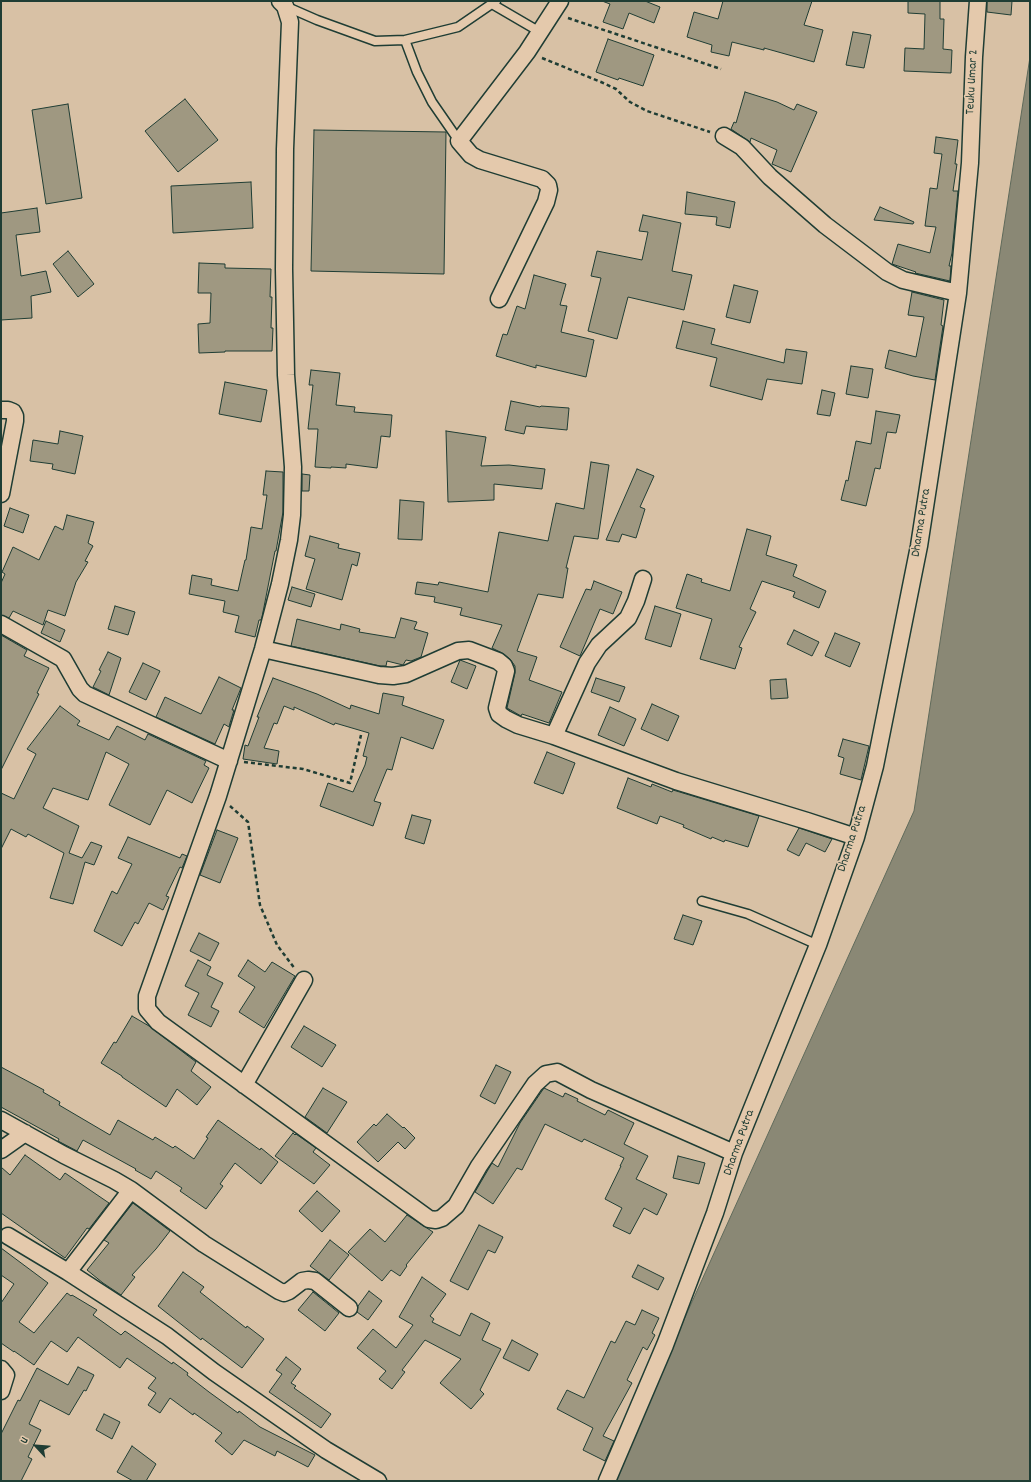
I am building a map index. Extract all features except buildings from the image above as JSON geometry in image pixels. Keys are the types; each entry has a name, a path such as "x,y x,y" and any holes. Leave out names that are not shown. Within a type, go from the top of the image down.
{"street":[{"name":"Teuku Umar 2","path":"970,163 978,1"},
{"path":"282,4 290,22 285,149 284,269 286,375 293,467 292,515 289,540 280,584 263,650 218,796 147,996 147,1009 158,1022 429,1219 436,1220 442,1218 456,1206 479,1166 535,1084 546,1074 557,1072 591,1090 734,1153"},
{"path":"499,299 546,202 549,190 548,185 542,179 480,160 471,155 459,141 527,52 556,7"},
{"path":"724,136 742,146 770,177 825,226 887,272 903,280 958,293"},
{"name":"Dharma Putra","path":"607,1481 665,1345 715,1213 734,1153 818,945 856,837 880,744 919,546 958,293 970,163"},
{"path":"1,410 13,412 15,421 1,494"},
{"path":"554,736 588,663 599,645 628,618 636,601 643,579"},
{"path":"1,624 63,659 80,690 85,694 229,760"},
{"path":"263,650 379,675 393,676 406,674 458,651 469,650 504,666 506,671 497,708 499,714 518,725 554,736 676,781 856,837"},
{"path":"244,1085 304,980"},
{"path":"1,1120 131,1190 204,1244 279,1291 284,1293 289,1291 302,1281 315,1281 349,1308"},
{"path":"1,1150 25,1133"},
{"path":"68,1272 131,1190"},
{"path":"8,1236 68,1272 168,1336 214,1372 326,1450 378,1481"},
{"path":"1,1369 6,1375 1,1390"}],"lane":[{"path":"282,4 317,20 375,41 405,40 458,27 494,3 540,32"},
{"path":"405,40 417,72 432,102 459,141"},
{"path":"702,901 748,914 818,945"}],"path":[{"path":"556,7 721,69"},
{"path":"527,52 601,82 616,90 630,102 647,111 724,136"},
{"path":"229,760 303,769 350,783 360,735"},
{"path":"218,796 248,822 260,905 276,946 304,980"}],"shaded area":[{"path":"1030,57 1030,1481 611,1481 914,811"}]}
